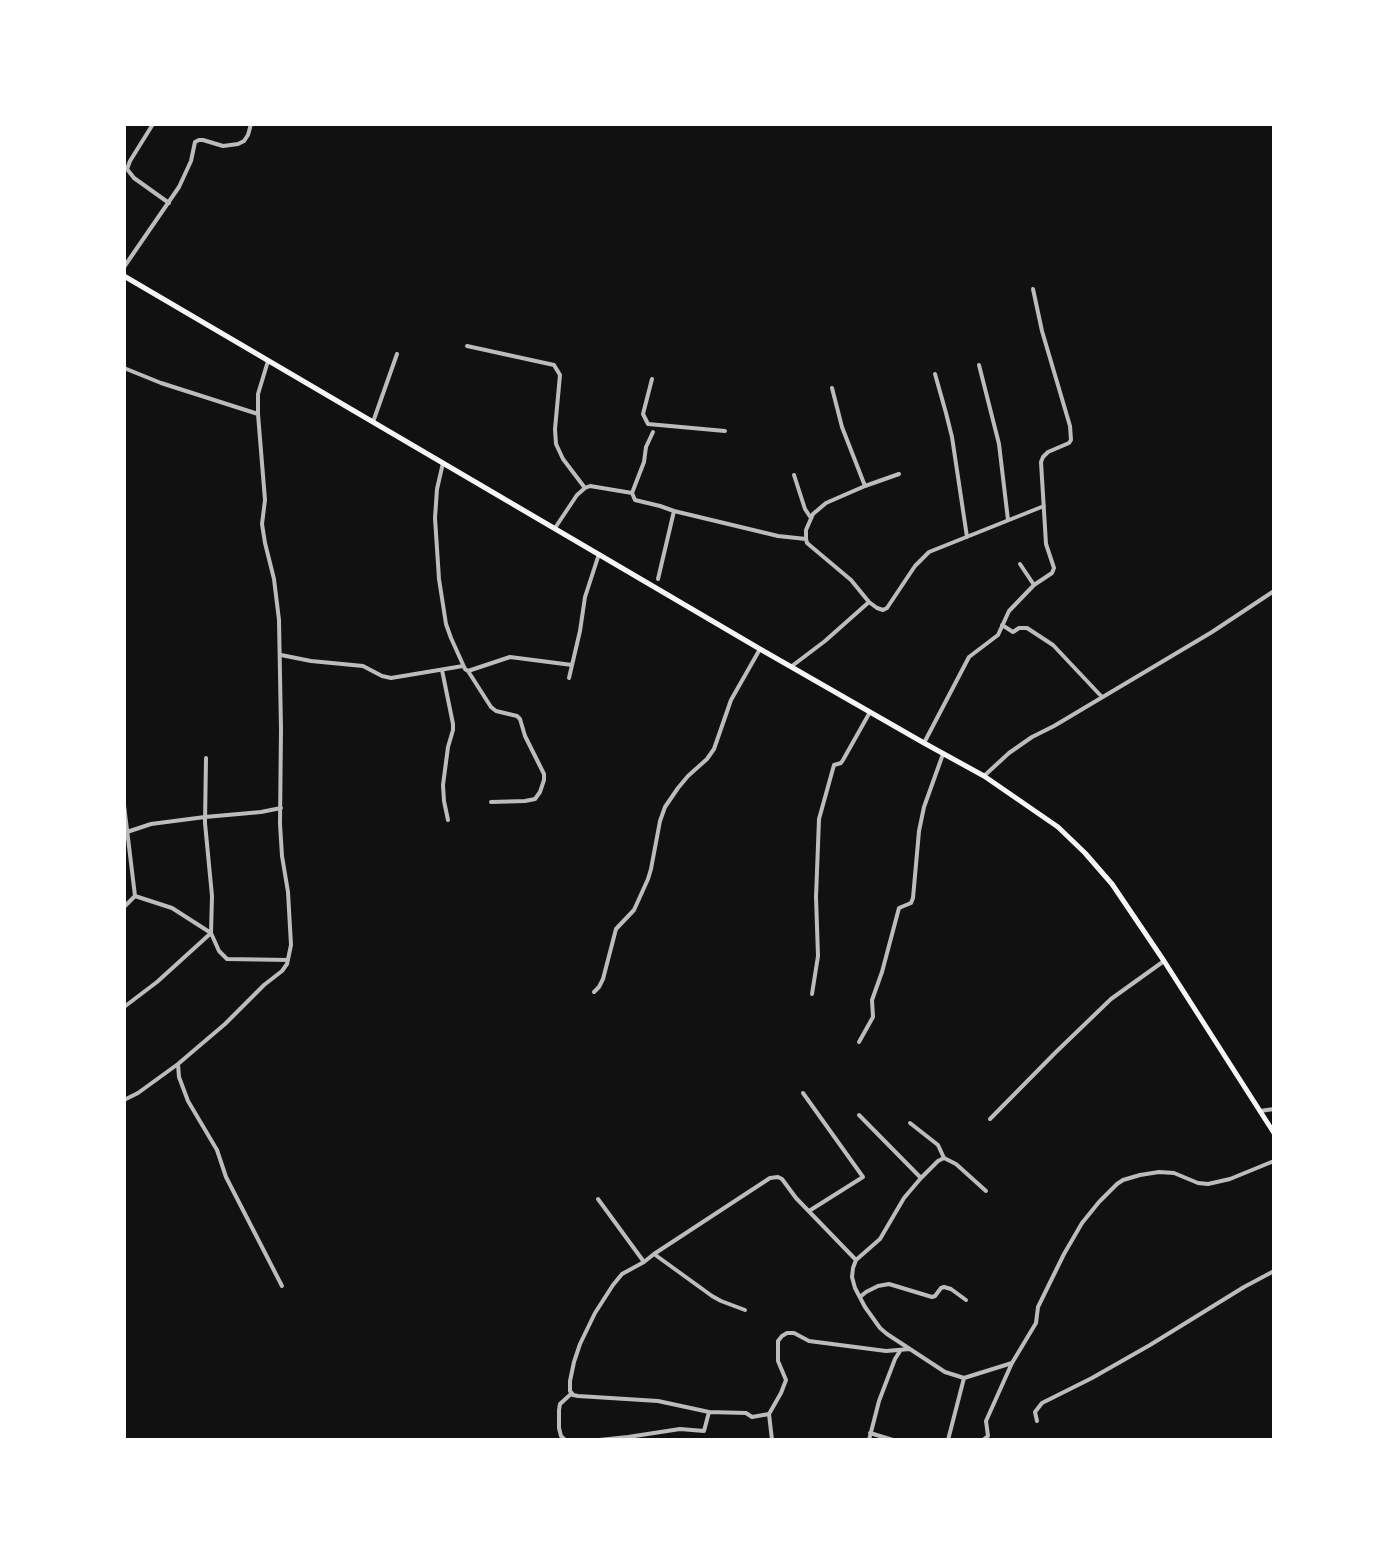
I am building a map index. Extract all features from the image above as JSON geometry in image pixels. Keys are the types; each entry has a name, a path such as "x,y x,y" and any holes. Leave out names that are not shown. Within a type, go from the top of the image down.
{"main road":[{"path":"124,276 760,649 984,776 1058,826 1112,884 1274,1133"}],"street":[{"path":"153,124 127,169 134,178 169,202"},
{"path":"124,267 179,187 191,161 195,142 203,140 222,146 238,144 248,135 251,124"},
{"path":"924,744 969,657 998,634 1009,611 1034,585 1052,573 1054,568 1046,544 1040,469 1047,452 1065,446 1071,441 1070,426 1060,396 1033,289"},
{"path":"467,346 554,365 560,375 555,429 556,444 563,459 585,488"},
{"path":"373,422 397,354"},
{"path":"124,1100 138,1094 178,1064 225,1024 264,985 282,971 288,960 291,945 288,892 282,849 281,655 274,579 263,531 265,500 258,414 258,393 268,361"},
{"path":"979,365 999,444 1008,520"},
{"path":"124,368 172,387 258,414"},
{"path":"935,374 952,437 967,537"},
{"path":"652,379 643,414 648,424 725,431"},
{"path":"832,388 842,427 865,486"},
{"path":"653,432 632,493 635,500 778,536 806,539"},
{"path":"443,463 434,511 439,579 446,624 463,666 491,707 520,719 525,736 544,774 540,792 535,798 525,801 491,802"},
{"path":"899,474 826,503 818,508 806,530 806,539 812,548 851,580 868,602 883,610 886,609 915,566 929,552 1044,506"},
{"path":"794,475 805,510 811,518"},
{"path":"555,528 577,495 585,488 596,487 632,493"},
{"path":"657,579 674,511"},
{"path":"569,678 580,632 585,597 599,554"},
{"path":"1020,564 1034,585"},
{"path":"984,776 1009,753 1032,737 1212,632 1274,591"},
{"path":"792,666 825,641 868,602"},
{"path":"1002,625 1013,632 1019,628 1027,628 1053,645 1102,697"},
{"path":"594,992 603,979 616,928 634,909 648,879 665,807 688,776 707,759 714,749 731,700 760,649"},
{"path":"281,655 311,661 363,666 387,678 463,666"},
{"path":"468,671 510,657 572,665"},
{"path":"441,670 453,724 448,742 443,785 448,820"},
{"path":"812,994 818,956 816,897 819,819 834,765 841,763 870,712"},
{"path":"859,1042 873,1017 872,1000 882,972 898,908 911,903 913,898 919,831 924,807 943,754"},
{"path":"206,758 206,817 212,896 211,933 219,951 227,958 288,960"},
{"path":"124,805 135,896"},
{"path":"127,832 151,824 281,808"},
{"path":"135,896 172,908 211,933"},
{"path":"124,907 135,896"},
{"path":"124,1007 157,982 211,933"},
{"path":"990,1119 1111,999 1164,961"},
{"path":"178,1064 179,1077 188,1101 217,1150 226,1176 282,1286"},
{"path":"803,1093 863,1177 809,1211"},
{"path":"1260,1111 1274,1109"},
{"path":"859,1115 921,1178"},
{"path":"910,1123 938,1145 944,1158 956,1164 986,1191"},
{"path":"944,1158 938,1161 904,1198 880,1239 856,1260 852,1277 855,1288 864,1307 880,1328 945,1372 963,1378 1012,1363"},
{"path":"983,1440 988,1436 986,1421 1012,1363 1034,1327 1038,1307 1064,1254 1082,1223 1117,1184 1140,1175 1159,1172 1174,1173 1198,1183 1208,1184 1230,1179 1274,1161"},
{"path":"769,1414 753,1417 746,1413 709,1412 658,1401 585,1397 573,1395 569,1386 583,1337 595,1313 622,1274 644,1262 770,1178 782,1179 856,1260"},
{"path":"598,1200 644,1262"},
{"path":"654,1254 712,1296 745,1310"},
{"path":"1037,1421 1035,1412 1041,1404 1112,1367 1274,1271"},
{"path":"860,1297 872,1289 889,1284 932,1297 944,1287 951,1289 966,1300"},
{"path":"772,1440 769,1414 784,1387 785,1376 778,1361 778,1341 782,1336 794,1333 809,1341 886,1351 911,1349"},
{"path":"869,1440 879,1401 900,1351"},
{"path":"948,1440 963,1378"},
{"path":"565,1440 559,1428 559,1410 560,1404 572,1393"},
{"path":"599,1440 680,1429 705,1431 709,1412"},
{"path":"870,1433 893,1440"}]}
